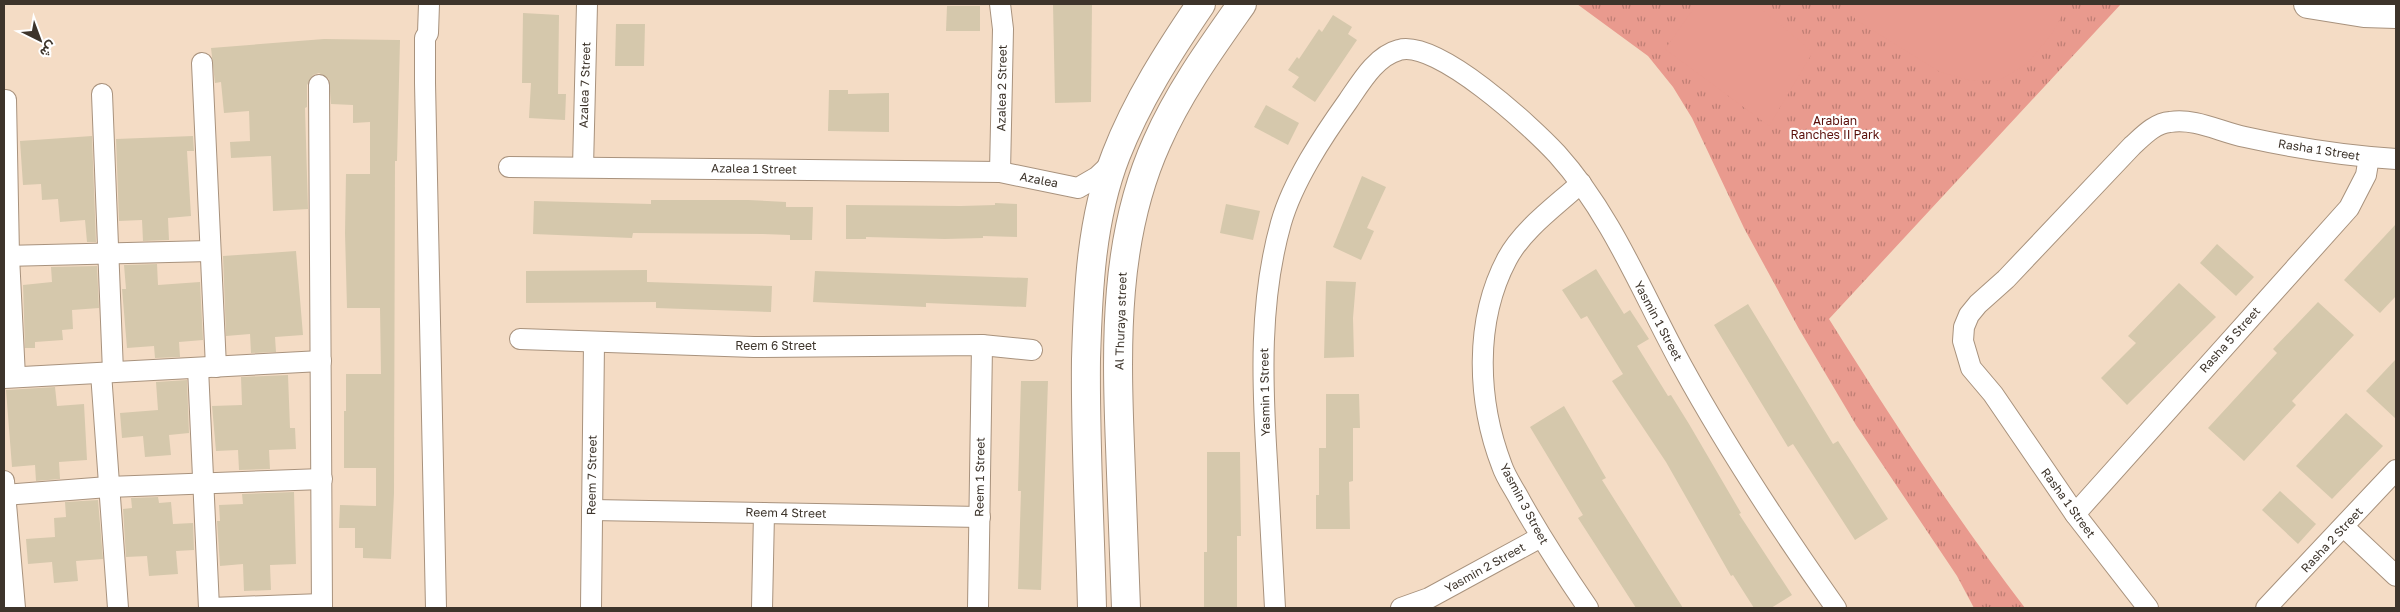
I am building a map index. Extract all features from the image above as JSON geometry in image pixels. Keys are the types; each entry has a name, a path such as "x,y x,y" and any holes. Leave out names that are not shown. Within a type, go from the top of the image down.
{"street":[{"path":"417,4 418,30 425,38"},
{"path":"429,4 428,33 425,38 436,608"},
{"name":"Azalea 7 Street","path":"583,167 587,4"},
{"name":"Azalea 2 Street","path":"1000,4 1003,29 1000,172"},
{"path":"1092,608 1086,400 1088,292 1096,230 1114,161 1150,84 1201,4"},
{"name":"Al Thuraya street","path":"1126,608 1118,400 1120,288 1126,238 1139,189 1160,134 1179,97 1242,4"},
{"path":"2308,4 2364,12 2396,14"},
{"name":"Yasmin 1 Street","path":"1275,608 1263,383 1264,327 1269,275 1282,220 1304,170 1330,127 1363,80 1378,49 1388,42 1400,38 1412,38 1425,43 1446,64 1490,94 1531,128 1581,183 1610,229 1714,423 1764,502 1836,608"},
{"path":"202,63 210,251 204,484 210,608 322,606 319,85"},
{"path":"102,94 108,252 108,488 118,608"},
{"path":"6,100 6,256 9,378 321,361"},
{"name":"Rasha 1 Street","path":"2148,608 2075,514 1993,394 1972,368 1963,341 1964,327 1970,315 1978,304 2006,279 2104,174 2138,128 2151,119 2164,114 2179,112 2194,114 2243,137 2327,153 2396,159"},
{"name":"Rasha 5 Street","path":"2075,514 2349,208 2366,176 2369,157"},
{"path":"1096,230 1090,207 1078,188 1098,177 1114,161"},
{"name":"Azalea 1 Street","path":"509,167 1000,172"},
{"name":"Azalea","path":"1000,172 1078,188"},
{"name":"Yasmin 3 Street","path":"1581,183 1531,229 1508,258 1494,290 1482,356 1484,389 1490,430 1502,467 1541,537 1588,608"},
{"path":"6,256 210,251"},
{"name":"Reem 6 Street","path":"520,338 754,347 982,345 1032,350"},
{"name":"Reem 7 Street","path":"591,608 594,342"},
{"name":"Reem 1 Street","path":"978,608 982,345"},
{"name":"Rasha 2 Street","path":"2266,608 2344,528 2396,470"},
{"path":"15,608 4,490 108,488 322,479"},
{"name":"Reem 4 Street","path":"592,510 980,517"},
{"path":"762,608 764,513"},
{"path":"2344,528 2396,576"},
{"name":"Yasmin 2 Street","path":"1401,608 1429,598 1541,537"}],"green space":[{"name":"Arabian Ranches II Park","path":"1577,4 2121,4 1829,319 1924,466 1973,538 2025,608 1974,608 1957,576 1856,425 1799,329 1744,228 1692,118 1673,87 1648,56"},
{"path":"1697,4 1755,4 1813,52 1769,126 1665,49"},
{"path":"1846,4 2068,4 2053,32 2028,63 2000,80 1972,81 1940,72 1856,20"}],"building":[{"path":"1053,4 1092,4 1091,102 1055,103"},
{"path":"947,6 980,6 980,31 946,31"},
{"path":"523,13 559,15 558,94 566,94 565,120 529,118 531,83 522,83"},
{"path":"1333,15 1352,27 1348,34 1357,40 1315,102 1292,87 1299,77 1288,70 1297,57 1299,59 1319,29 1322,32"},
{"path":"616,24 645,24 644,66 615,66"},
{"path":"324,39 400,40 397,161 395,161 394,493 391,559 363,558 363,548 355,548 355,528 339,528 340,505 376,506 376,468 344,468 346,374 381,374 380,308 347,308 346,174 370,174 370,122 353,123 353,105 331,104 329,79 319,73 313,75 307,85 307,107 305,108 308,209 273,211 271,156 231,158 230,142 250,141 249,111 224,113 221,82 215,83 211,48"},
{"path":"829,90 848,90 848,94 889,93 889,132 828,131"},
{"path":"1266,105 1299,123 1288,145 1254,127"},
{"path":"92,136 96,242 87,242 85,220 60,222 58,199 42,200 41,184 23,185 20,141"},
{"path":"193,136 194,151 187,151 191,216 168,218 169,240 143,241 142,220 119,221 116,139"},
{"path":"1362,176 1386,187 1367,228 1374,231 1361,260 1333,247"},
{"path":"651,200 748,200 786,202 786,207 813,207 812,240 790,240 790,235 763,234 633,233 632,238 533,234 534,201 651,204"},
{"path":"995,203 1017,204 1017,237 983,236 983,238 945,239 866,237 866,239 846,239 846,205 961,206 995,205"},
{"path":"1226,204 1260,211 1253,240 1220,233"},
{"path":"2396,224 2396,296 2380,313 2344,280"},
{"path":"2217,244 2254,277 2236,296 2200,263"},
{"path":"296,251 303,335 275,337 276,352 251,353 250,334 226,336 223,256"},
{"path":"157,264 158,285 200,282 203,340 179,342 180,357 155,358 154,346 127,348 122,289 126,289 124,265"},
{"path":"97,266 99,308 72,310 73,329 62,330 63,340 35,342 35,348 25,348 23,285 52,282 51,267"},
{"path":"1596,269 1624,314 1630,310 1649,339 1637,346 1668,396 1671,395 1741,513 1739,514 1792,595 1771,608 1754,608 1733,575 1731,576 1666,462 1612,381 1623,374 1587,316 1581,319 1562,290"},
{"path":"647,270 647,282 772,286 771,312 656,308 656,302 526,303 526,271"},
{"path":"815,271 1028,278 1026,307 926,303 926,307 813,302"},
{"path":"1326,281 1356,282 1353,318 1354,357 1324,358"},
{"path":"2179,283 2216,317 2127,405 2101,378 2136,343 2128,336"},
{"path":"2318,302 2354,335 2292,401 2296,405 2244,461 2208,428 2277,353 2273,349"},
{"path":"1748,304 1833,444 1838,441 1888,519 1855,540 1793,444 1788,447 1714,325"},
{"path":"2396,359 2396,419 2366,391"},
{"path":"288,375 290,428 295,428 296,449 269,450 270,469 239,470 238,450 216,451 212,406 242,405 241,377"},
{"path":"187,380 189,433 169,435 171,455 145,457 143,436 122,438 120,413 158,410 156,382"},
{"path":"1021,381 1048,381 1041,590 1018,589 1021,491 1018,491"},
{"path":"55,387 57,406 84,404 87,460 59,462 60,479 36,481 35,465 12,467 6,390"},
{"path":"1326,394 1359,394 1360,428 1353,428 1353,481 1349,482 1350,529 1316,529 1316,495 1319,495 1319,448 1326,448"},
{"path":"1564,406 1606,478 1602,480 1683,608 1636,608 1578,518 1583,515 1530,427"},
{"path":"2346,413 2383,446 2332,499 2296,466"},
{"path":"1207,452 1240,452 1241,536 1237,536 1237,608 1204,608 1204,552 1207,552"},
{"path":"2280,491 2316,524 2298,544 2262,510"},
{"path":"294,492 296,564 270,565 271,590 244,591 243,564 220,566 217,521 220,521 219,505 243,504 242,494"},
{"path":"158,497 159,503 171,502 173,524 193,523 194,550 176,551 178,574 149,576 147,556 126,557 123,509 132,508 131,498"},
{"path":"98,500 103,559 76,561 78,581 54,583 52,562 28,564 26,539 55,537 54,518 66,517 65,502"}]}
